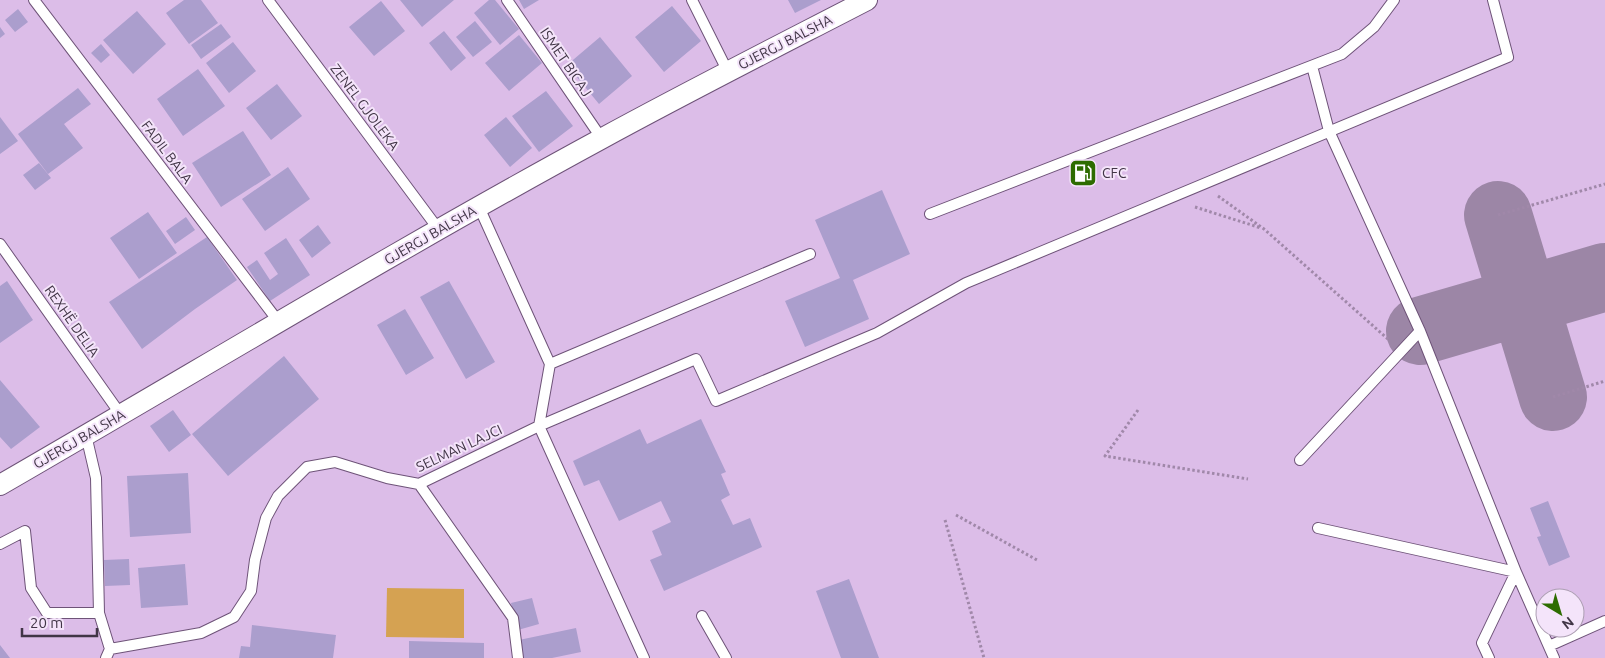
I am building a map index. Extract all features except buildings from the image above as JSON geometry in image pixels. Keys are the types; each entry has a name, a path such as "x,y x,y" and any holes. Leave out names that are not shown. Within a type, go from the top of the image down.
{"street":[{"name":"GJERGJ BALSHA","path":"0,484 479,207 602,139 867,0"}],"lane":[{"name":"FADIL BALA","path":"34,0 278,322"},
{"name":"ZENEL GJOLEKA","path":"268,0 439,230"},
{"name":"ISMET BICAJ","path":"507,0 602,139"},
{"path":"692,0 728,72"},
{"path":"930,214 1342,54 1374,27 1394,0"},
{"path":"1170,199 1329,131 1508,58 1493,0"},
{"path":"1312,66 1329,131 1420,331 1516,572 1554,658"},
{"name":"SELMAN LAJCI","path":"108,653 201,633 234,617 251,591 255,560 266,518 278,496 307,467 335,462 388,478 419,484 539,426 696,359 716,401 877,333 966,283 1170,199"},
{"path":"479,207 550,364 539,426 644,658"},
{"name":"REXHË DELIA","path":"0,244 121,415"},
{"path":"550,364 810,254"},
{"path":"1300,460 1420,331"},
{"path":"86,435 96,478 99,613 108,653"},
{"path":"419,484 513,618 518,658"},
{"path":"1318,528 1516,572"},
{"path":"0,544 25,531 31,588 48,613 99,613"},
{"path":"1489,658 1482,642 1516,572"},
{"path":"702,616 726,658"},
{"path":"1549,646 1605,621"}],"path":[{"path":"1498,215 1605,184"},
{"path":"1203,185 1264,229 1392,342"},
{"path":"1170,199 1264,229"},
{"path":"1553,397 1605,381"},
{"path":"1138,410 1105,456 1248,479"},
{"path":"956,515 1036,560"},
{"path":"945,520 984,658"}],"shaded area":[{"path":"387,588 464,589 464,638 386,637"}],"taxiway":[{"path":"1498,215 1553,397"},
{"path":"1420,331 1605,277"}],"place":[{"name":"CFC","path":"1083,173"}]}
